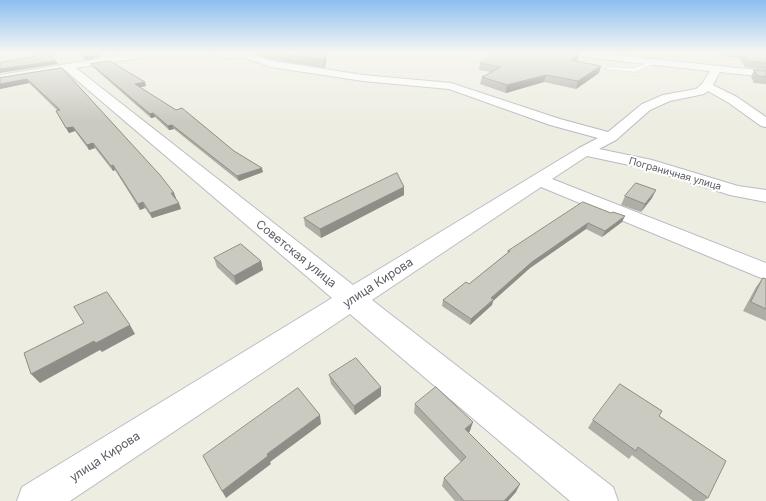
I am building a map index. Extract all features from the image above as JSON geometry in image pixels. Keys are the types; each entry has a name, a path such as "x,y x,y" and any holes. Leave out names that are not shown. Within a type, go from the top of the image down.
{"street":[{"path":"0,78 18,75"},
{"name":"Советская улица","path":"78,75 599,501"},
{"path":"346,75 451,86 555,122 610,137"},
{"path":"705,75 711,77 741,75"},
{"path":"711,77 733,100 766,123"},
{"name":"улица Кирова","path":"36,501 584,151 610,137 646,107 667,98 700,92 711,77"},
{"name":"Пограничная улица","path":"584,151 652,165 736,191 766,196"},
{"path":"539,180 766,272"}],"building":[{"path":"16,75 69,75 160,175 174,193 171,193 179,203 150,213 143,202 138,204 113,165 111,166 93,143 87,145 73,127 66,128 56,111 60,110 27,79 0,84 0,78"},
{"path":"104,75 134,75 145,82 135,84 176,110 182,108 234,151 262,168 237,176 172,125 168,126 153,113 150,114"},
{"path":"485,75 545,75 507,85 482,77"},
{"path":"548,75 587,75 578,81"},
{"path":"397,173 404,187 320,229 304,218"},
{"path":"636,183 656,190 645,204 625,196"},
{"path":"583,202 611,213 613,212 625,216 605,231 588,223 532,262 491,298 494,299 471,319 443,300 466,282 469,284 510,251 508,251"},
{"path":"241,244 261,261 234,276 214,258"},
{"path":"763,278 766,279 766,309 751,302"},
{"path":"107,292 130,325 96,343 94,341 31,374 24,353 84,323 74,307"},
{"path":"356,358 381,387 354,406 329,375"},
{"path":"620,384 662,411 659,416 726,461 708,498 638,447 636,451 593,420"},
{"path":"436,387 473,422 465,429 520,484 504,501 464,501 444,478 466,457 415,404"},
{"path":"298,388 320,415 267,454 268,456 222,491 203,456"}]}
